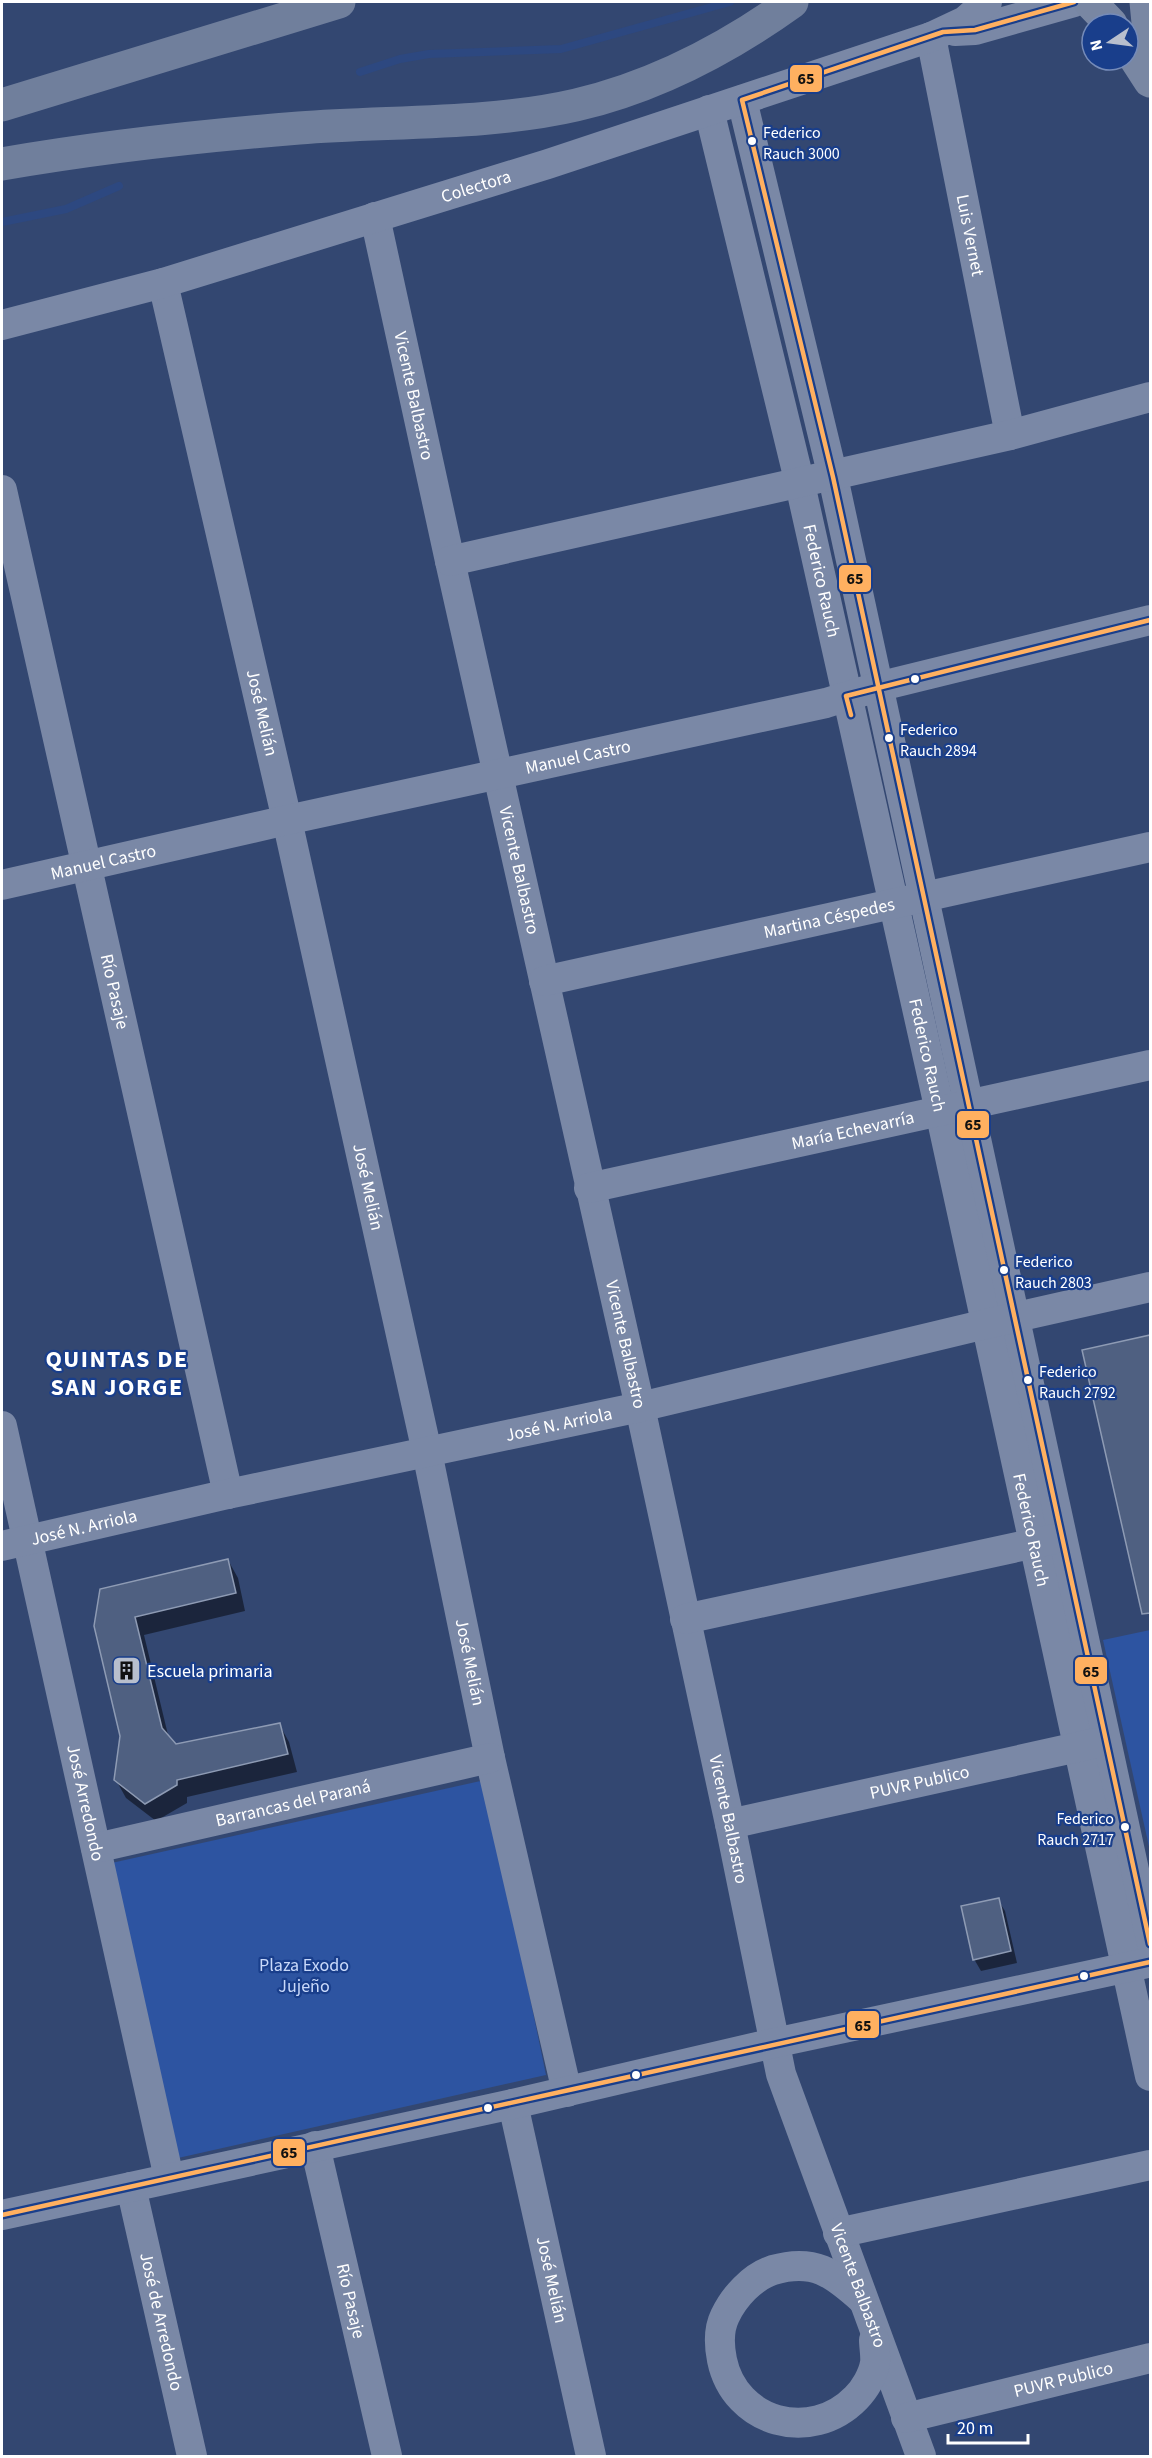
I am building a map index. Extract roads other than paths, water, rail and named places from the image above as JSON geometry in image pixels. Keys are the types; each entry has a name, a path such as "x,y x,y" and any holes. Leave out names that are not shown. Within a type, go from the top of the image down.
{"highway":[{"path":"2,105 339,2"},
{"path":"2,164 123,146 209,137 299,128 496,116 576,105 614,93 687,64 727,44 792,2"}],"main road":[{"path":"1092,2 1101,2"},
{"path":"1146,2 1150,42"},
{"path":"1140,66 1150,81"}],"street":[{"name":"Colectora","path":"2,324 163,283 548,164 937,34 965,21 987,2"},
{"name":"Colectora","path":"937,34 975,30 1074,2"},
{"name":"Luis Vernet","path":"937,34 1010,435"},
{"name":"Federico Rauch","path":"742,100 833,477 923,898 970,1105 1000,1321"},
{"name":"Federico Rauch","path":"709,110 800,484 940,1111 1000,1321 1049,1540 1108,1740 1150,1944"},
{"name":"Vicente Balbastro","path":"375,217 589,1188 640,1407 730,1824 781,2074 921,2457"},
{"name":"José Melián","path":"163,283 287,820 427,1452 490,1758 567,2092"},
{"path":"450,561 833,477 1010,435 1150,397"},
{"name":"Río Pasaje","path":"2,490 85,867 228,1494"},
{"name":"Manuel Castro","path":"2,885 287,820 826,703 877,687 1150,620"},
{"name":"Martina Céspedes","path":"544,981 1150,848"},
{"name":"María Echevarría","path":"589,1188 1150,1065"},
{"name":"José N. Arriola","path":"14,1543 228,1494 640,1407 1150,1287"},
{"name":"José Arredondo","path":"2,1426 14,1543 96,1848 170,2178"},
{"name":"Federico Rauch","path":"1049,1540 1079,1748 1138,1964 1150,2076"},
{"path":"685,1619 1049,1540"},
{"name":"PUVR Publico","path":"730,1824 1108,1740"},
{"name":"Barrancas del Paraná","path":"96,1848 490,1758"},
{"path":"2,2215 513,2104 774,2043 1138,1964"},
{"name":"José Melián","path":"513,2104 591,2457"},
{"name":"Río Pasaje","path":"315,2146 387,2457"},
{"path":"838,2233 1150,2164"},
{"name":"José de Arredondo","path":"131,2187 192,2457"},
{"path":"862,2299 836,2276 820,2269 802,2266 767,2272 739,2293 722,2322 718,2345 723,2368 736,2392 763,2415 782,2422 808,2424 832,2416 848,2406 864,2388 875,2363 873,2328"},
{"name":"PUVR Publico","path":"906,2418 1150,2358"}],"waterway":[{"path":"360,72 400,59 429,54 561,49 730,2"},
{"path":"2,222 66,209 119,186"}],"place":[{"name":"Federico Rauch 3000","path":"752,141"},
{"name":"Federico Rauch 2894","path":"889,738"},
{"name":"Federico Rauch 2803","path":"1004,1270"},
{"name":"Federico Rauch 2792","path":"1028,1380"},
{"name":"Escuela primaria","path":"126,1671"},
{"name":"Federico Rauch 2717","path":"1125,1827"}],"district":[{"name":"QUINTAS DE SAN JORGE","path":"117,1373"}],"park label":[{"name":"Plaza Exodo Jujeño","path":"304,1975"}]}
